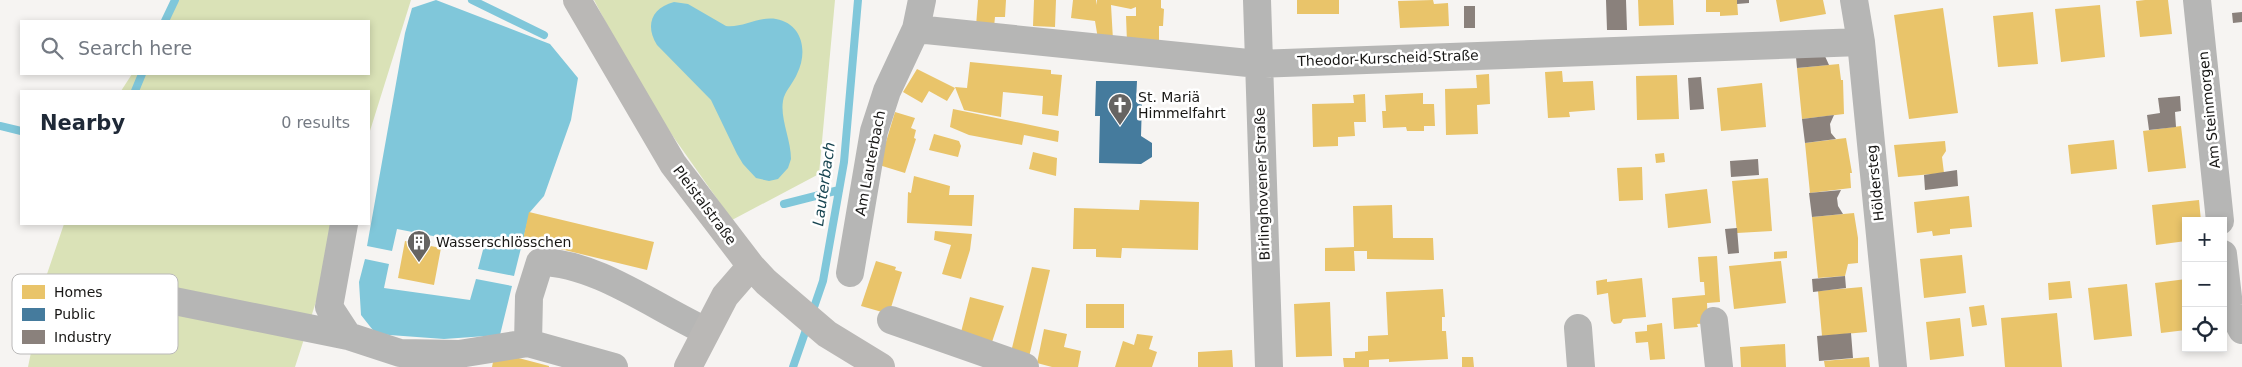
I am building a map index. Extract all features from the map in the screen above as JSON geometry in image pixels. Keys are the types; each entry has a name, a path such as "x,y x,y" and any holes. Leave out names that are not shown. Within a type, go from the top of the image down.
{"main road":[{"name":"Pleistalstraße","path":"577,0 673,164 751,266 827,334 880,367"},
{"path":"688,367 725,296 751,266"}],"street":[{"name":"Am Lauterbach","path":"850,273 876,124 887,91 916,29 922,0"},
{"name":"Birlinghovener Straße","path":"1257,0 1269,367"},
{"name":"Höldersteg","path":"1854,0 1861,42 1893,367"},
{"name":"Am Steinmorgen","path":"2198,0 2220,217"},
{"name":"Theodor-Kurscheid-Straße","path":"916,29 1258,64 1861,42"},
{"path":"344,225 329,307 348,336"},
{"path":"528,343 529,297 540,262 559,262 599,275 706,331"},
{"path":"2224,262 2228,306 2242,330"},
{"path":"178,302 348,336 406,360 455,361 528,343 614,367"},
{"path":"891,320 1025,367"},
{"path":"1714,321 1718,367"},
{"path":"1578,328 1581,367"}],"green space":[{"path":"177,0 411,0 370,131 370,90 122,90 131,75 370,75 370,20 166,20"},
{"path":"594,0 835,0 819,174 732,220 672,135 633,74"},
{"path":"64,225 341,225 295,367 28,367 31,354 178,354 178,274 47,274"}],"water":[{"path":"436,0 550,44 578,78 571,120 544,196 530,212 514,276 478,269 484,246 397,229 392,251 367,246 405,33 412,8"},
{"path":"674,2 688,4 726,26 763,19 776,19 785,22 797,33 801,40 802,57 797,74 784,98 782,108 791,159 788,168 778,179 769,181 756,178 743,164 711,100 657,45 651,31 652,19 660,9"},
{"path":"365,259 389,264 384,288 470,300 476,279 512,286 500,335 444,339 376,334 361,315 359,282"}],"building: Homes":[{"path":"978,0 1006,0 1005,17 995,17 994,27 976,26"},
{"path":"1034,0 1056,0 1055,27 1033,26"},
{"path":"1073,0 1096,0 1096,5 1097,0 1161,0 1161,8 1164,9 1163,26 1159,26 1159,42 1127,42 1126,16 1136,16 1136,7 1131,9 1111,5 1113,40 1098,39 1095,21 1071,18"},
{"path":"1297,0 1339,0 1339,14 1297,14"},
{"path":"1433,0 1434,4 1448,3 1449,26 1400,28 1398,1"},
{"path":"1638,0 1673,0 1674,25 1639,26"},
{"path":"1706,0 1737,0 1738,15 1720,16 1720,12 1706,12"},
{"path":"1776,0 1823,0 1826,14 1780,22"},
{"path":"2168,0 2172,34 2140,37 2136,1"},
{"path":"2100,5 2105,57 2061,62 2055,9"},
{"path":"1943,8 1958,113 1909,119 1894,15"},
{"path":"2033,12 2038,64 1998,67 1993,16"},
{"path":"970,62 1051,70 1051,74 1062,75 1058,116 1042,114 1043,96 1003,92 1001,117 964,110 955,87 967,88"},
{"path":"1839,64 1841,80 1843,80 1844,114 1802,119 1797,68"},
{"path":"917,69 955,88 947,101 929,91 922,103 903,92"},
{"path":"1562,71 1563,82 1593,81 1595,110 1569,112 1570,117 1548,118 1545,72"},
{"path":"1489,74 1490,104 1477,105 1478,134 1446,135 1445,89 1477,88 1476,75"},
{"path":"1677,75 1679,119 1637,120 1636,76"},
{"path":"1762,83 1766,127 1721,131 1717,88"},
{"path":"1423,93 1423,104 1434,104 1435,126 1424,126 1424,131 1407,131 1406,127 1383,128 1382,111 1386,111 1385,95"},
{"path":"1365,94 1366,122 1354,122 1355,136 1338,137 1338,146 1313,147 1312,104 1354,103 1353,95"},
{"path":"953,109 1059,131 1058,142 1024,135 1022,145 969,135 950,127"},
{"path":"895,112 915,118 911,128 916,130 914,138 916,139 905,173 879,165"},
{"path":"2181,126 2186,168 2148,172 2143,131"},
{"path":"934,134 959,141 961,146 958,157 929,150"},
{"path":"1846,138 1852,173 1850,173 1851,188 1810,193 1805,143"},
{"path":"2114,140 2117,169 2071,174 2068,145"},
{"path":"1945,141 1946,151 1942,157 1944,173 1898,177 1894,145"},
{"path":"1033,152 1057,158 1056,176 1029,169"},
{"path":"1664,153 1665,162 1656,163 1655,154"},
{"path":"1642,167 1643,200 1619,201 1617,168"},
{"path":"914,176 950,186 949,195 974,195 972,226 907,223 908,192 911,193"},
{"path":"1768,178 1772,231 1737,233 1732,181"},
{"path":"1707,189 1711,223 1668,228 1665,194"},
{"path":"1969,196 1972,227 1950,229 1950,234 1933,236 1932,231 1917,233 1914,202"},
{"path":"1140,200 1199,202 1198,250 1122,248 1121,258 1096,257 1096,249 1073,249 1074,208 1139,210"},
{"path":"2199,200 2201,217 2182,217 2182,242 2156,245 2152,205"},
{"path":"1392,205 1393,238 1433,238 1434,260 1367,259 1367,251 1354,251 1355,271 1325,271 1325,248 1354,247 1353,206"},
{"path":"529,212 654,242 647,270 523,240"},
{"path":"1854,213 1858,238 1858,263 1848,264 1845,276 1818,278 1812,217"},
{"path":"935,231 972,234 970,250 961,279 942,274 951,245 934,240"},
{"name":"Wasserschlösschen","path":"405,241 441,248 434,285 398,278"},
{"path":"1787,251 1787,258 1774,259 1774,252"},
{"path":"1962,255 1966,293 1924,298 1920,259"},
{"path":"1717,256 1720,302 1707,303 1708,323 1697,324 1698,327 1674,329 1672,298 1705,295 1704,282 1700,282 1698,257"},
{"path":"876,261 896,267 895,270 902,272 889,314 861,306"},
{"path":"1781,261 1786,303 1734,309 1729,266"},
{"path":"1032,267 1050,270 1029,357 1011,352"},
{"path":"1642,278 1646,317 1623,319 1621,323 1614,324 1611,321 1608,293 1597,295 1596,281 1607,279 1607,282"},
{"path":"2182,280 2182,330 2161,333 2155,283"},
{"path":"2070,281 2072,298 2049,300 2048,283"},
{"path":"2127,284 2132,336 2094,340 2088,288"},
{"path":"1862,287 1867,332 1822,336 1818,291"},
{"path":"1443,289 1445,317 1442,317 1442,331 1446,331 1448,359 1389,362 1389,359 1369,360 1369,367 1344,367 1343,358 1355,358 1355,352 1368,351 1368,336 1388,335 1386,292"},
{"path":"970,297 1004,306 991,345 960,336"},
{"path":"1330,302 1332,356 1296,357 1294,304"},
{"path":"1086,304 1124,304 1124,328 1086,328"},
{"path":"1984,305 1987,325 1972,327 1969,307"},
{"path":"2057,313 2062,367 2005,367 2001,318"},
{"path":"1960,318 1964,356 1930,360 1926,322"},
{"path":"1662,323 1665,359 1650,360 1648,342 1636,343 1635,332 1647,331 1647,325"},
{"path":"1044,329 1067,334 1064,347 1081,351 1078,367 1052,367 1037,363"},
{"path":"1137,334 1153,336 1149,349 1157,352 1152,367 1115,367 1123,341 1134,345"},
{"path":"1785,344 1786,367 1741,367 1740,347"},
{"path":"1232,350 1233,367 1198,367 1198,352"},
{"path":"495,352 549,366 549,367 492,367"},
{"path":"1462,357 1473,357 1474,367 1462,367"},
{"path":"1869,357 1870,367 1825,367 1824,361"}],"building: Public":[{"name":"St. Mariä Himmelfahrt","path":"1096,81 1137,81 1136,102 1142,102 1141,136 1152,143 1152,157 1141,164 1099,163 1100,116 1095,116"}],"building: Industry":[{"path":"1606,0 1626,0 1627,30 1607,30"},
{"path":"1737,0 1749,0 1749,3 1737,4"},
{"path":"1464,6 1475,6 1475,28 1464,28"},
{"path":"2242,12 2242,22 2233,23 2232,13"},
{"path":"1824,54 1829,65 1797,68 1796,57"},
{"path":"1701,77 1704,109 1690,110 1688,78"},
{"path":"2180,96 2181,111 2175,112 2176,127 2149,130 2147,115 2160,113 2158,98"},
{"path":"1834,115 1830,124 1831,133 1836,139 1805,143 1802,119"},
{"path":"1758,159 1759,175 1731,177 1730,161"},
{"path":"1957,170 1958,186 1925,190 1924,175"},
{"path":"1841,190 1837,198 1838,206 1843,214 1812,217 1809,193"},
{"path":"1737,228 1739,253 1728,254 1725,229"},
{"path":"1845,276 1846,288 1813,292 1812,279"},
{"path":"1851,333 1853,358 1819,361 1817,336"}],"waterway":[{"path":"165,20 175,0"},
{"path":"472,0 544,35"},
{"name":"Lauterbach","path":"812,313 823,281 844,162 858,0"},
{"path":"135,90 142,75"},
{"path":"0,126 20,131"},
{"path":"784,204 839,190"},
{"name":"Lauterbach","path":"793,367 808,324"}],"place":[{"name":"St. Mariä Himmelfahrt","path":"1120,126"},
{"name":"Wasserschlösschen","path":"419,263"}]}
